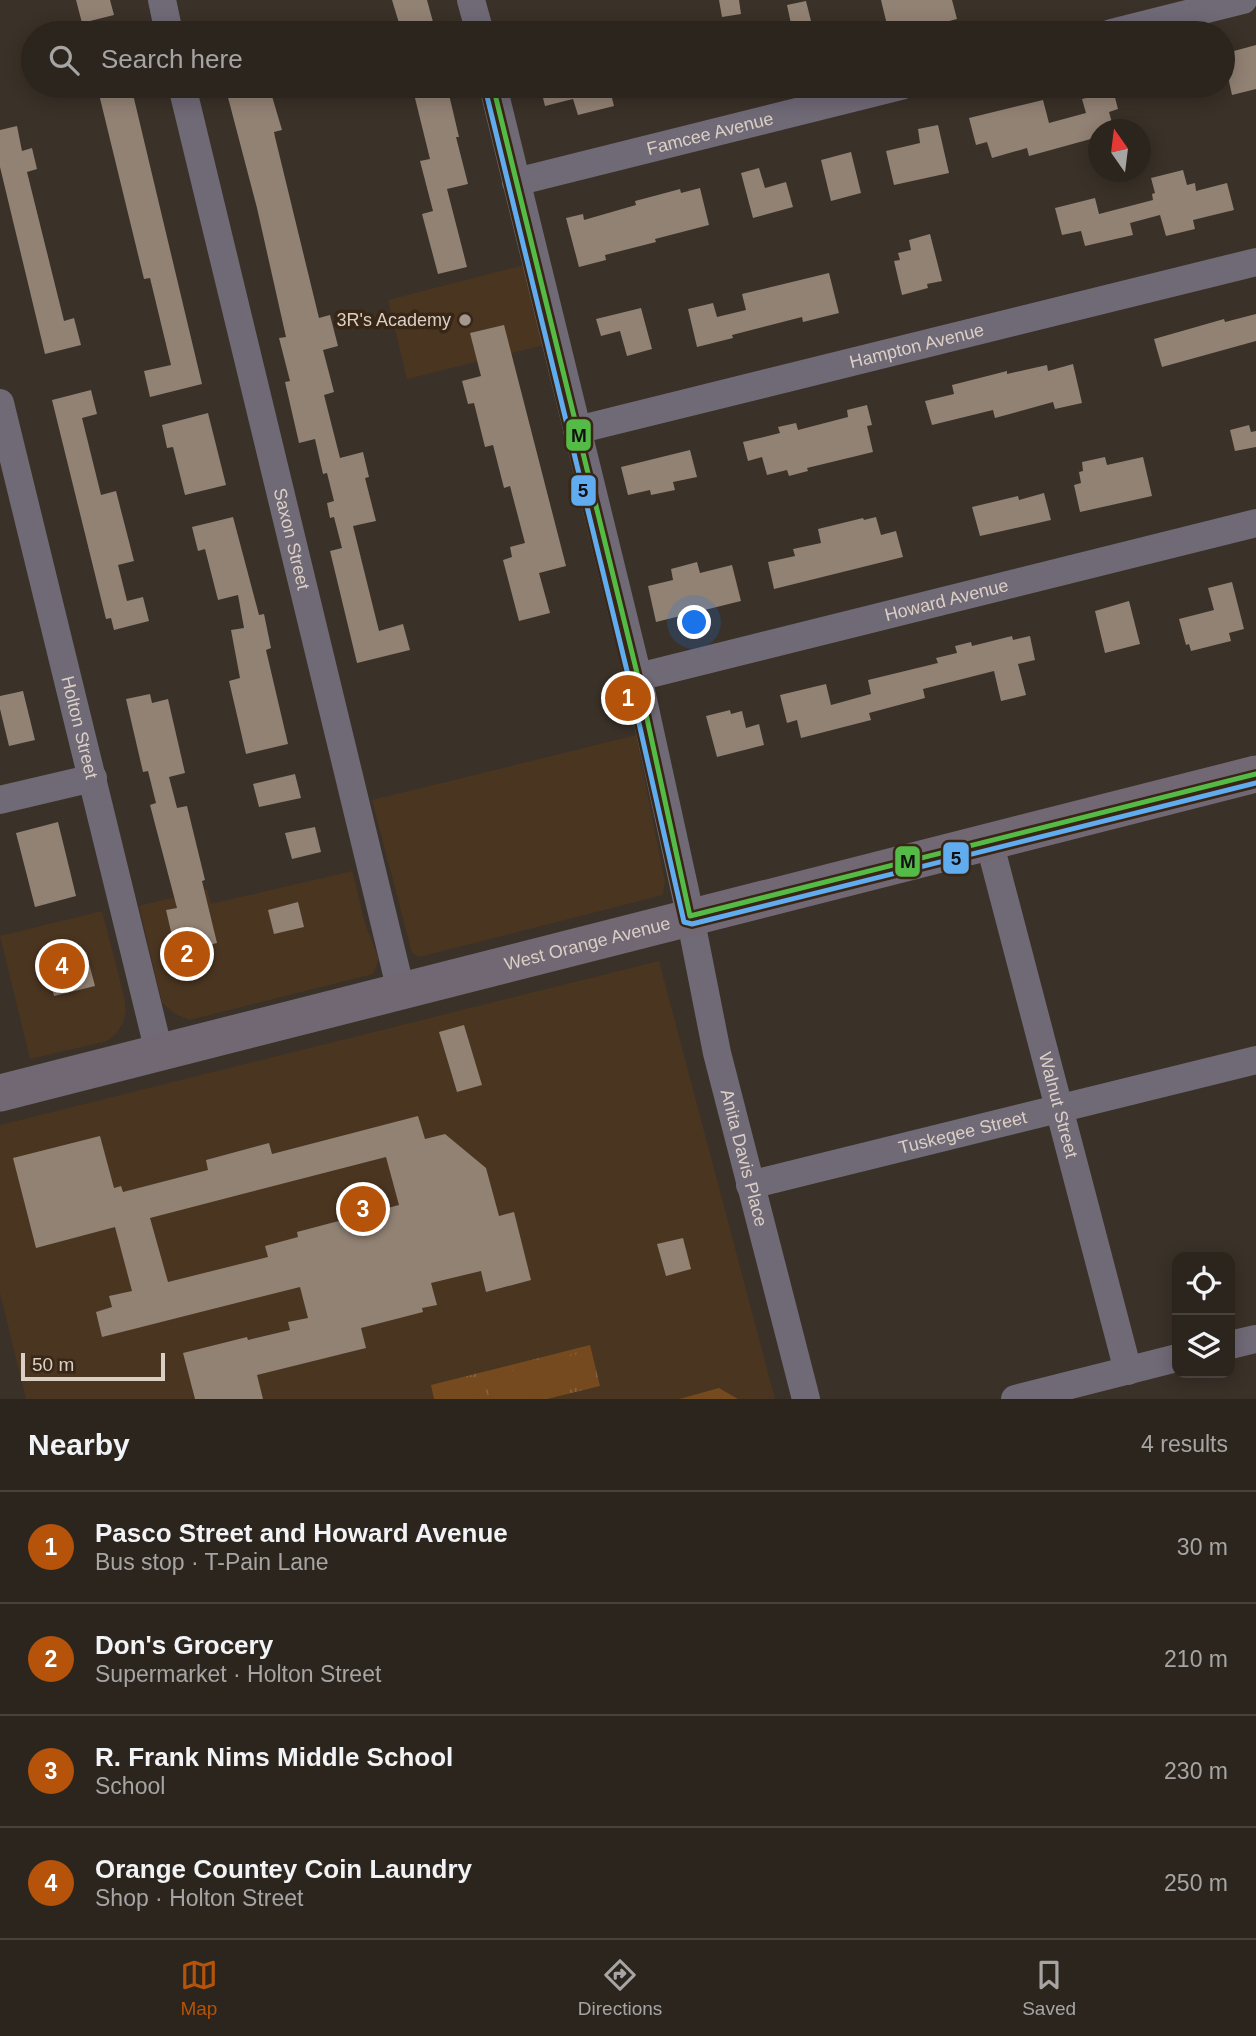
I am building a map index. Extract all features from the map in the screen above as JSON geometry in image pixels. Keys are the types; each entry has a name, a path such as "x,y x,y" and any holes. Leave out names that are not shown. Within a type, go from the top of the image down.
{"main road":[{"name":"West Orange Avenue","path":"0,1093 1256,774"}],"street":[{"path":"162,0 166,21"},
{"path":"471,0 477,21"},
{"path":"1159,21 1243,0"},
{"name":"Saxon Street","path":"185,98 401,991"},
{"name":"Anita Davis Place","path":"495,98 638,677 717,1053 806,1399"},
{"name":"Famcee Avenue","path":"516,182 853,98"},
{"name":"Hampton Avenue","path":"577,430 1256,262"},
{"name":"Holton Street","path":"0,403 159,1052"},
{"name":"Howard Avenue","path":"638,677 1256,523"},
{"path":"0,800 93,778"},
{"name":"Walnut Street","path":"989,841 1128,1371"},
{"name":"Tuskegee Street","path":"750,1185 1256,1059"},
{"path":"1235,1344 1256,1339"},
{"path":"1014,1399 1172,1359"}],"shaded area":[{"name":"3R's Academy","path":"524,265 544,345 407,379 388,300"},
{"path":"641,734 640,756 665,882 663,895 419,957 412,953 372,800"},
{"path":"352,871 365,923 379,959 373,974 189,1020 162,1003 139,906 207,889 211,904"},
{"path":"102,911 124,996 126,1011 123,1023 117,1033 107,1041 30,1059 0,936"},
{"path":"659,961 775,1399 26,1399 0,1293 0,1125"}],"green space":[{"path":"590,1345 600,1386 547,1399 434,1399 431,1385"},
{"path":"589,1351 597,1382 529,1399 490,1399 485,1378"},
{"path":"473,1381 478,1399 435,1399 433,1391"},
{"path":"719,1388 738,1399 679,1399"}],"building":[{"path":"76,0 110,0 114,15 81,21"},
{"path":"392,0 427,0 433,21 398,21"},
{"path":"719,0 739,0 741,14 722,17"},
{"path":"881,0 952,0 957,19 949,21 886,21"},
{"path":"806,1 811,21 790,21 787,5"},
{"path":"1256,45 1256,89 1235,94 1235,51"},
{"path":"100,98 134,98 202,384 150,397 144,371 171,365 150,278 144,279"},
{"path":"228,98 273,98 282,130 274,132 275,137 319,318 330,315 338,346 323,350 334,392 324,395 340,458 363,452 369,477 365,478 376,521 353,526 379,631 403,624 410,650 357,663 330,551 342,548 334,517 330,518 327,503 334,501 327,473 323,474 315,439 299,443 285,382 290,381 279,338 286,337 257,208"},
{"path":"415,98 450,98 468,184 447,189 467,267 438,274 422,214 433,211 420,161 430,159"},
{"path":"543,98 612,98 614,106 578,115 573,99 545,106"},
{"path":"1115,98 1118,109 1109,112 1111,119 1088,119 1088,140 1029,156 1027,148 992,158 987,142 976,145 969,118 1043,100 1049,123 1086,113 1082,99"},
{"path":"938,125 949,173 894,185 886,151 920,143 918,129"},
{"path":"17,126 22,151 32,148 37,169 27,172 64,321 74,318 81,345 45,354 0,167 0,130"},
{"path":"851,152 861,193 831,201 821,160"},
{"path":"759,168 765,188 786,182 793,207 753,218 741,173"},
{"path":"1183,170 1187,185 1195,183 1196,191 1227,183 1234,210 1193,220 1195,229 1166,236 1160,215 1130,223 1133,235 1085,246 1081,231 1062,235 1055,208 1095,198 1099,214 1153,200 1152,194 1155,193 1151,178"},
{"path":"700,188 709,225 605,255 606,260 579,267 566,218 583,214 584,220 636,205 635,201 680,189 681,193"},
{"path":"930,234 942,281 927,284 928,288 902,295 894,261 900,260 898,253 911,250 909,240"},
{"path":"829,273 839,313 803,322 802,317 697,347 688,309 713,303 717,317 746,310 742,294"},
{"path":"641,308 652,349 627,356 620,331 601,336 596,319"},
{"path":"1256,314 1256,341 1162,367 1154,339 1224,319 1225,322"},
{"path":"504,325 566,566 539,573 550,613 519,621 503,560 512,557 510,547 525,543 510,486 504,488 493,445 485,447 474,403 468,404 462,381 481,376 470,333"},
{"path":"1073,364 1082,403 1055,409 1053,402 995,418 993,410 932,425 925,401 954,394 952,385 1007,371 1007,374 1047,365 1048,371"},
{"path":"91,390 97,414 82,418 101,495 116,491 134,561 118,565 127,601 143,597 149,621 114,630 111,618 106,619 52,400"},
{"path":"867,405 872,425 867,426 873,452 807,468 808,471 789,476 787,470 767,475 762,457 748,461 743,442 780,433 778,427 796,423 798,430 848,417 847,410"},
{"path":"208,413 226,485 185,495 173,447 167,448 162,425"},
{"path":"1249,425 1251,432 1256,431 1256,447 1235,451 1230,430"},
{"path":"690,450 697,477 673,482 675,490 651,495 650,490 628,495 621,467"},
{"path":"1105,457 1107,465 1143,457 1152,496 1080,512 1074,485 1081,483 1079,472 1083,471 1082,462"},
{"path":"1044,493 1051,520 980,536 972,507"},
{"path":"233,517 259,615 264,614 271,648 266,650 288,744 246,754 229,681 240,678 231,630 244,628 238,595 218,600 205,549 198,551 192,527"},
{"path":"876,517 881,535 896,531 903,557 774,589 768,562 795,556 793,549 821,543 818,529"},
{"path":"697,562 700,573 732,565 741,601 656,622 648,586 673,580 671,569"},
{"path":"1232,582 1244,629 1229,633 1231,641 1191,651 1189,644 1186,645 1179,619 1214,610 1208,588"},
{"path":"1129,601 1140,644 1105,653 1095,611"},
{"path":"1012,636 1013,640 1030,636 1035,660 1018,664 1026,695 1001,701 994,671 923,689 925,698 869,713 871,720 801,738 797,720 787,723 780,695 826,684 831,705 871,694 868,680 938,663 936,658 957,653 955,646 971,642 972,646"},
{"path":"23,691 35,740 9,746 0,709 0,696"},
{"path":"150,694 152,703 168,699 185,773 169,777 177,808 187,806 217,943 176,953 166,910 177,908 150,805 156,803 148,771 143,772 126,699"},
{"path":"730,710 731,714 742,711 746,728 759,724 764,745 717,757 706,716"},
{"path":"295,774 301,798 259,807 253,784"},
{"path":"58,822 76,896 35,907 16,833"},
{"path":"315,827 321,852 292,859 285,833"},
{"path":"298,902 304,927 274,934 268,910"},
{"path":"86,952 95,986 54,996 46,964"},
{"path":"464,1025 482,1085 457,1092 439,1032"},
{"path":"418,1116 425,1139 445,1134 486,1168 499,1216 514,1212 531,1280 486,1292 481,1271 431,1283 437,1305 422,1308 423,1312 361,1328 366,1348 257,1375 263,1399 195,1399 183,1353 247,1337 248,1340 290,1330 288,1322 308,1318 300,1287 102,1337 96,1312 112,1307 109,1296 132,1291 115,1227 36,1248 13,1158 100,1136 114,1188 121,1186 123,1192 208,1170 206,1160 269,1143 272,1154","holes":["386,1157 399,1205 297,1232 298,1237 265,1246 268,1257 168,1282 150,1218"]},
{"path":"683,1238 691,1269 666,1276 657,1244"}],"transit line":[{"name":"5","path":"487,98 629,679 684,922 692,924 1256,783"},
{"name":"M","path":"496,98 638,677 690,916 1256,774"}],"place":[{"name":"3R's Academy","path":"465,320"},
{"name":"Pasco Street and Howard Avenue","path":"628,698"},
{"name":"Don's Grocery","path":"187,954"},
{"name":"Orange Countey Coin Laundry","path":"62,966"},
{"name":"R. Frank Nims Middle School","path":"363,1209"}]}
